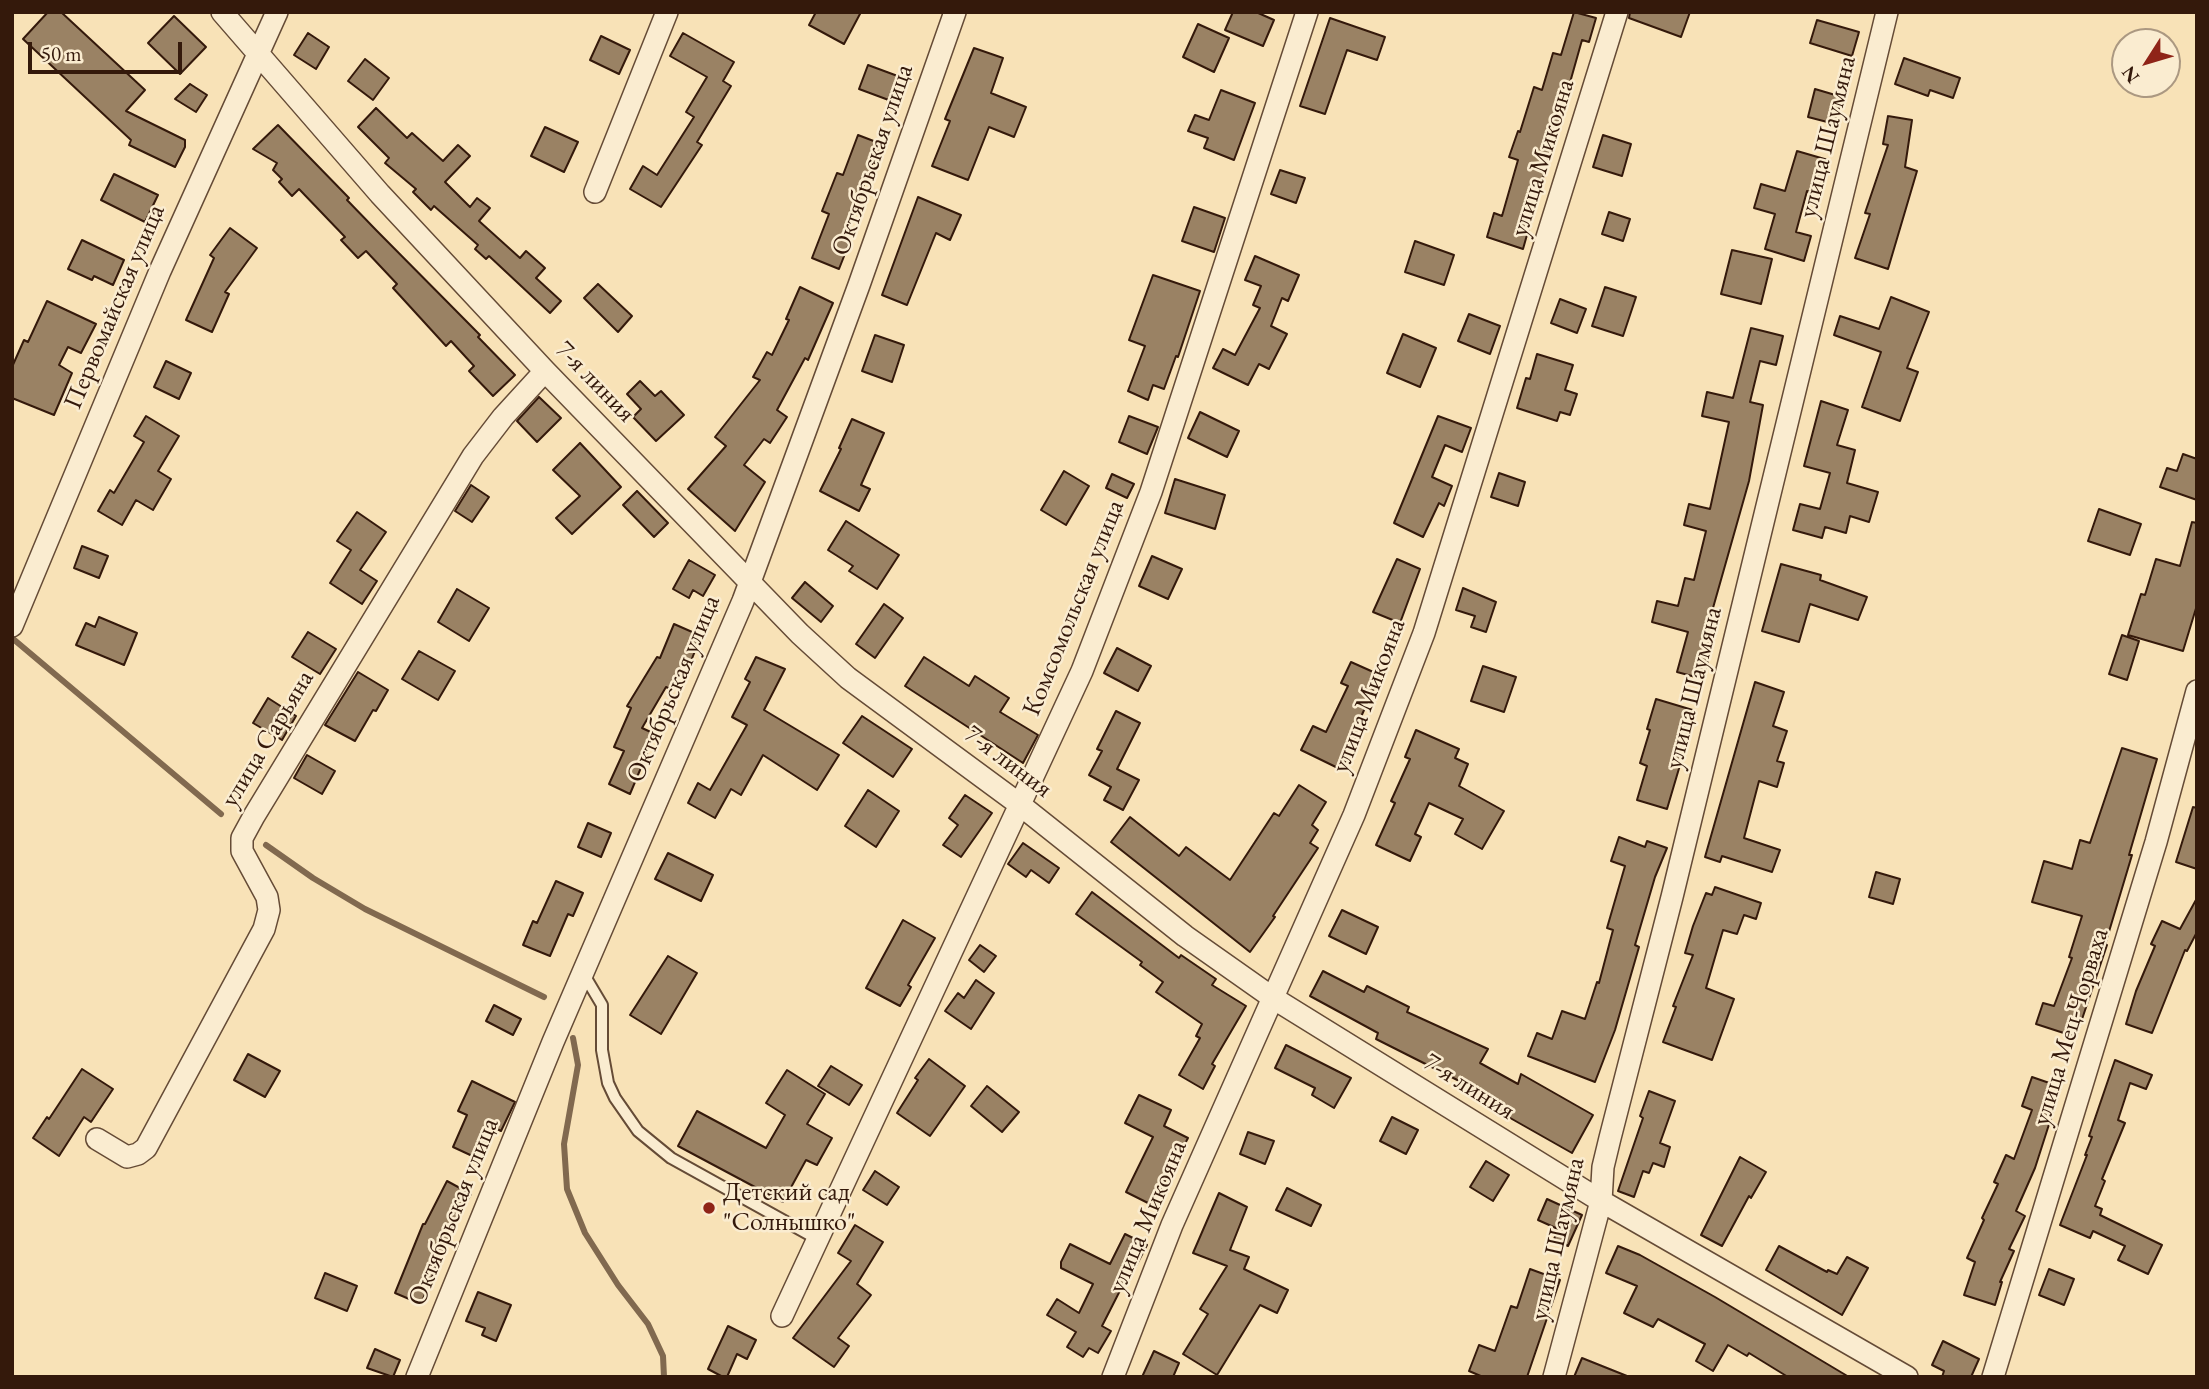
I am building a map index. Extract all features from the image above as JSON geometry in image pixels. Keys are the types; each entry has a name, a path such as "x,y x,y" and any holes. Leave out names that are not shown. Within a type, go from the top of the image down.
{"street":[{"name":"7-я линия","path":"222,12 380,194 545,371 800,634 848,678 1019,804 1185,936 1273,998 1601,1201 1907,1377"},
{"name":"Первомайская улица","path":"12,626 17,599 277,12"},
{"path":"595,192 667,12"},
{"name":"Октябрьская улица","path":"417,1377 583,972 750,582 955,12"},
{"name":"Комсомольская улица","path":"782,1316 1082,671 1152,492 1307,12"},
{"name":"улица Микояна","path":"1113,1377 1172,1225 1354,815 1424,633 1618,12"},
{"name":"улица Шаумяна","path":"1554,1377 1601,1201 1610,1138 1675,884 1887,12"},
{"name":"улица Сарьяна","path":"97,1139 127,1157 146,1148 264,929 269,910 267,897 242,851 242,838 473,456 503,417 545,371"},
{"name":"улица Мец-Чорваха","path":"1993,1377 2152,855 2197,691"}],"lane":[{"path":"583,972 601,1005 602,1050 608,1083 638,1131 671,1157 817,1239"}],"building":[{"path":"48,12 61,12 145,90 126,111 185,140 185,147 175,167 129,145 131,140 23,39"},
{"path":"816,12 861,12 844,44 809,25"},
{"path":"1233,12 1256,12 1274,20 1263,46 1225,30"},
{"path":"1574,12 1596,18 1589,42 1582,40 1523,249 1487,237 1494,213 1502,216 1518,160 1509,157 1534,87 1542,90 1553,53 1561,55"},
{"path":"1630,12 1690,12 1681,37 1629,18"},
{"path":"174,16 206,47 180,74 148,43"},
{"path":"1330,18 1385,37 1377,60 1347,50 1325,114 1300,106"},
{"path":"1817,20 1859,32 1852,56 1810,43"},
{"path":"1198,24 1229,38 1214,72 1183,57"},
{"path":"308,33 329,47 316,69 294,55"},
{"path":"683,33 734,62 723,81 731,86 697,142 702,145 661,207 630,189 643,166 657,175 694,117 686,112 707,77 670,56"},
{"path":"601,36 630,50 619,74 590,60"},
{"path":"974,48 1003,58 991,93 1026,107 1014,137 989,127 968,180 932,166 950,121 945,119"},
{"path":"1904,58 1960,78 1953,98 1930,90 1928,96 1895,84"},
{"path":"365,59 389,78 373,100 348,81"},
{"path":"868,65 903,78 894,102 859,89"},
{"path":"190,84 207,95 196,112 175,99"},
{"path":"1815,89 1842,97 1835,124 1808,117"},
{"path":"1221,90 1255,103 1234,160 1204,148 1208,138 1188,131 1195,115 1209,120"},
{"path":"376,108 407,138 412,133 443,161 458,145 470,156 445,182 470,207 477,198 490,208 479,221 520,258 526,251 545,268 536,278 561,301 550,313 489,256 486,259 475,249 478,245 434,206 431,210 413,192 416,189 385,163 389,158 358,127"},
{"path":"1888,116 1912,120 1905,167 1917,171 1888,269 1855,258 1870,214 1865,213 1888,145 1883,144"},
{"path":"278,125 349,198 347,200 480,335 478,337 515,375 493,396 469,371 474,366 451,341 446,346 393,288 397,284 366,251 358,258 341,240 345,237 299,189 292,196 279,182 282,179 273,170 277,163 253,149"},
{"path":"545,127 578,142 564,172 531,156"},
{"path":"858,135 884,145 877,164 873,162 843,238 850,241 839,269 812,258 829,214 822,211 837,173 843,175"},
{"path":"1603,135 1631,144 1622,176 1593,167"},
{"path":"1797,151 1828,160 1818,194 1807,191 1796,232 1811,236 1804,261 1765,249 1775,214 1754,208 1761,184 1785,191"},
{"path":"1280,170 1305,178 1296,203 1271,194"},
{"path":"114,174 158,195 145,222 101,200"},
{"path":"918,197 961,215 950,240 936,233 907,305 882,295"},
{"path":"1194,207 1225,218 1214,252 1182,241"},
{"path":"1609,212 1630,219 1623,241 1602,234"},
{"path":"230,228 257,248 225,292 229,294 212,332 186,320 214,258 210,255"},
{"path":"82,240 124,260 113,285 94,276 92,280 68,269"},
{"path":"1415,241 1454,255 1444,285 1405,272"},
{"path":"1732,250 1772,259 1761,304 1721,294"},
{"path":"1255,256 1299,275 1288,301 1282,298 1271,326 1287,334 1269,369 1259,364 1248,385 1213,368 1223,349 1235,355 1260,308 1253,305 1261,286 1245,280"},
{"path":"1153,275 1200,291 1178,357 1176,356 1164,389 1153,385 1148,400 1128,391 1145,346 1129,340"},
{"path":"598,284 632,316 618,332 584,298"},
{"path":"800,287 833,303 808,360 805,358 777,410 787,417 770,443 764,439 744,465 765,482 735,531 688,489 726,446 715,437 760,380 753,377 767,352 772,355 789,320 786,319"},
{"path":"1605,287 1636,297 1623,336 1592,326"},
{"path":"1891,297 1929,312 1907,368 1918,372 1900,421 1862,407 1881,352 1834,335 1840,316 1879,329"},
{"path":"1560,299 1586,309 1577,333 1551,323"},
{"path":"47,301 96,324 81,353 68,347 59,365 72,373 54,415 12,398 12,367 24,340 28,342"},
{"path":"1469,314 1500,326 1490,354 1458,341"},
{"path":"1751,328 1783,336 1776,365 1760,361 1750,402 1763,405 1749,481 1711,615 1720,618 1703,679 1677,672 1688,632 1652,622 1657,601 1678,606 1685,578 1694,580 1706,531 1684,525 1689,504 1710,509 1729,422 1702,416 1707,392 1733,398"},
{"path":"1403,334 1436,348 1420,387 1387,373"},
{"path":"875,335 904,345 892,382 862,371"},
{"path":"1537,354 1573,365 1565,390 1577,394 1570,415 1560,412 1557,421 1517,408 1526,378 1530,379"},
{"path":"166,361 191,373 179,399 154,387"},
{"path":"640,381 655,396 661,391 684,415 656,441 633,417 641,409 627,394"},
{"path":"539,397 561,418 537,442 517,421"},
{"path":"1821,401 1848,410 1837,445 1855,450 1847,483 1878,492 1869,522 1850,516 1846,533 1825,527 1822,538 1793,530 1800,504 1820,509 1830,473 1804,466"},
{"path":"1200,412 1239,431 1227,457 1188,438"},
{"path":"146,416 179,436 158,471 171,479 153,510 136,500 122,525 98,511 110,490 114,493 144,442 134,436"},
{"path":"1129,416 1158,427 1147,454 1119,442"},
{"path":"1438,416 1471,428 1462,452 1445,445 1432,477 1452,486 1444,506 1439,503 1423,537 1394,523"},
{"path":"852,419 884,433 861,485 870,489 859,511 820,491 841,449 839,448"},
{"path":"580,443 621,487 572,534 556,518 580,496 553,470"},
{"path":"2183,454 2197,459 2197,500 2160,487 2167,468 2177,471"},
{"path":"1064,471 1089,486 1066,525 1041,510"},
{"path":"1499,473 1525,482 1518,506 1491,497"},
{"path":"1112,474 1134,484 1127,498 1106,488"},
{"path":"1175,479 1225,495 1215,529 1165,513"},
{"path":"471,485 489,497 472,522 455,511"},
{"path":"637,491 668,523 654,537 623,505"},
{"path":"2099,509 2141,524 2130,555 2088,541"},
{"path":"357,512 386,532 360,570 377,581 362,604 330,583 351,550 337,541"},
{"path":"846,521 899,555 877,589 849,571 853,566 828,550"},
{"path":"2192,522 2197,523 2197,605 2183,651 2128,635 2141,594 2145,595 2156,559 2180,566"},
{"path":"82,546 108,556 99,578 74,568"},
{"path":"1152,556 1182,569 1168,599 1139,586"},
{"path":"1397,559 1420,569 1400,623 1373,612"},
{"path":"689,560 715,575 703,596 693,590 689,598 673,589"},
{"path":"1781,564 1821,575 1820,580 1867,597 1858,620 1810,604 1799,642 1762,631"},
{"path":"805,582 833,606 821,622 792,598"},
{"path":"1463,588 1496,602 1486,632 1471,627 1475,616 1456,610"},
{"path":"457,589 489,608 469,641 438,622"},
{"path":"884,604 903,618 875,658 856,644"},
{"path":"99,617 137,633 124,665 76,645 86,623 95,627"},
{"path":"674,624 699,635 699,641 691,661 687,659 670,689 666,687 642,728 655,734 630,794 609,784 624,751 614,747 631,708 627,706 657,657 660,658"},
{"path":"308,632 336,649 320,674 292,657"},
{"path":"2122,635 2139,641 2127,680 2109,674"},
{"path":"1117,648 1151,666 1138,691 1104,673"},
{"path":"419,651 455,671 438,700 402,679"},
{"path":"756,657 785,669 764,710 839,755 817,790 763,755 741,795 731,789 715,818 688,803 698,783 710,790 747,725 732,717 750,682 745,679"},
{"path":"924,657 969,686 975,676 1009,698 1000,712 1038,735 1023,763 905,686"},
{"path":"1351,662 1380,675 1360,719 1362,720 1342,770 1301,750 1313,726 1326,732 1348,686 1341,683"},
{"path":"1483,666 1516,677 1504,712 1471,701"},
{"path":"358,672 388,690 355,741 325,725"},
{"path":"1755,682 1784,692 1773,726 1787,731 1777,761 1784,763 1777,787 1759,781 1744,838 1780,850 1772,872 1722,856 1720,862 1705,857"},
{"path":"268,698 296,716 282,740 253,723"},
{"path":"1656,699 1696,711 1667,809 1637,800 1647,766 1640,763"},
{"path":"1116,711 1140,723 1117,769 1139,780 1123,810 1104,800 1111,787 1089,775 1102,751 1097,749"},
{"path":"862,716 912,749 893,777 843,743"},
{"path":"1416,730 1459,749 1455,758 1468,764 1459,786 1504,811 1482,849 1455,834 1463,819 1429,803 1415,834 1421,837 1410,861 1376,845 1395,803 1391,801 1410,759 1405,757"},
{"path":"2122,748 2157,759 2129,855 2132,855 2107,945 2076,1037 2036,1024 2043,1003 2054,1006 2072,958 2069,957 2082,916 2032,902 2044,861 2072,869 2080,840 2090,843"},
{"path":"307,755 335,771 322,794 294,778"},
{"path":"1299,785 1326,802 1312,825 1318,830 1310,843 1318,848 1250,952 1111,842 1130,817 1179,856 1186,847 1230,880 1274,813 1279,816"},
{"path":"868,790 899,811 876,847 845,826"},
{"path":"965,795 992,813 961,857 943,845 958,825 949,818"},
{"path":"2193,807 2197,808 2197,869 2176,862"},
{"path":"588,823 611,833 601,857 578,847"},
{"path":"1619,837 1645,847 1647,841 1667,848 1655,877 1635,945 1639,947 1615,1030 1595,1082 1528,1056 1537,1033 1552,1039 1562,1011 1585,1019 1597,982 1599,983 1613,930 1607,928 1625,866 1611,861"},
{"path":"1023,843 1059,868 1049,883 1031,870 1026,877 1008,864"},
{"path":"668,853 713,875 701,901 655,879"},
{"path":"1876,872 1900,879 1893,904 1869,897"},
{"path":"556,881 583,893 573,916 568,914 550,956 523,945 533,921 537,923"},
{"path":"1715,887 1761,903 1756,919 1744,915 1737,934 1723,930 1706,988 1734,999 1712,1060 1663,1042 1676,1007 1673,1006 1693,955 1685,953 1693,926 1706,893 1712,895"},
{"path":"1092,892 1179,958 1181,955 1216,979 1212,985 1246,1006 1212,1064 1215,1066 1203,1089 1179,1075 1200,1038 1196,1036 1202,1024 1156,992 1163,982 1140,965 1142,962 1076,914"},
{"path":"2197,898 2197,932 2187,951 2185,950 2152,1033 2126,1024 2136,991 2155,946 2151,944 2162,921 2180,929"},
{"path":"1342,910 1378,927 1366,954 1329,936"},
{"path":"903,920 935,938 908,985 911,987 900,1006 866,988"},
{"path":"980,945 996,956 984,972 969,960"},
{"path":"668,956 697,973 661,1034 630,1015"},
{"path":"1323,971 1364,992 1367,986 1409,1007 1407,1012 1488,1049 1480,1063 1518,1084 1521,1074 1593,1115 1572,1153 1489,1106 1493,1098 1376,1039 1378,1033 1310,996"},
{"path":"976,980 994,993 971,1029 945,1011 958,993 964,998"},
{"path":"494,1005 521,1019 513,1035 486,1021"},
{"path":"1286,1045 1351,1078 1334,1108 1312,1095 1315,1088 1275,1068"},
{"path":"248,1054 280,1071 265,1097 234,1080"},
{"path":"929,1059 965,1086 930,1136 897,1113 918,1080 915,1078"},
{"path":"2115,1060 2152,1075 2146,1089 2130,1083 2118,1120 2125,1123 2102,1179 2105,1181 2095,1206 2102,1209 2100,1215 2162,1245 2148,1274 2118,1260 2125,1246 2093,1231 2090,1238 2060,1225 2087,1155 2092,1137 2089,1136"},
{"path":"831,1066 862,1085 849,1105 818,1086"},
{"path":"82,1069 113,1089 91,1122 84,1117 59,1156 33,1138"},
{"path":"787,1070 825,1094 807,1124 832,1138 817,1165 806,1160 783,1202 678,1146 697,1111 766,1148 785,1115 766,1103"},
{"path":"2032,1077 2061,1087 2035,1168 2016,1211 2025,1216 2009,1249 2014,1251 2000,1282 1995,1305 1964,1295 1975,1262 1967,1258 1998,1184 1994,1182 2006,1155 2014,1159 2032,1110 2022,1106"},
{"path":"472,1081 515,1102 501,1131 495,1128 481,1160 453,1147 467,1115 458,1111"},
{"path":"987,1086 1019,1112 1002,1132 971,1106"},
{"path":"1649,1091 1675,1101 1660,1143 1670,1147 1664,1167 1653,1163 1649,1173 1643,1171 1634,1197 1618,1191 1643,1118 1640,1116"},
{"path":"1139,1095 1171,1110 1164,1126 1188,1138 1152,1205 1126,1192 1153,1137 1125,1123"},
{"path":"1392,1117 1418,1130 1406,1154 1380,1141"},
{"path":"1248,1132 1274,1141 1265,1164 1240,1154"},
{"path":"1740,1157 1766,1172 1751,1198 1749,1196 1722,1246 1701,1235"},
{"path":"1486,1161 1509,1175 1493,1201 1470,1187"},
{"path":"875,1171 899,1187 887,1205 863,1190"},
{"path":"447,1181 471,1194 454,1224 421,1304 395,1293 423,1224"},
{"path":"1287,1188 1321,1205 1311,1226 1276,1210"},
{"path":"1219,1193 1247,1207 1230,1250 1249,1257 1244,1269 1288,1290 1277,1313 1260,1305 1217,1375 1183,1354 1208,1314 1200,1309 1227,1266 1193,1253"},
{"path":"1547,1199 1582,1215 1568,1246 1554,1239 1558,1229 1538,1220"},
{"path":"855,1225 883,1242 857,1284 871,1295 838,1338 849,1346 834,1367 793,1338 851,1261 838,1253"},
{"path":"1125,1234 1147,1245 1135,1268 1132,1267 1102,1326 1111,1331 1098,1353 1089,1348 1083,1357 1067,1347 1076,1332 1047,1315 1057,1299 1079,1313 1093,1284 1061,1268 1061,1262 1070,1244 1110,1264"},
{"path":"1618,1246 1640,1255 1715,1297 1849,1377 1788,1377 1749,1353 1747,1356 1728,1345 1713,1371 1696,1361 1705,1344 1658,1319 1653,1327 1624,1313 1637,1286 1606,1273"},
{"path":"1779,1246 1827,1272 1828,1270 1837,1274 1847,1257 1868,1268 1842,1315 1766,1270"},
{"path":"1530,1269 1560,1280 1527,1377 1483,1377 1469,1371 1479,1345 1495,1351 1511,1306 1517,1308"},
{"path":"2049,1269 2074,1279 2064,1305 2039,1295"},
{"path":"325,1273 357,1286 347,1311 315,1298"},
{"path":"478,1292 511,1305 496,1341 482,1335 485,1328 466,1321"},
{"path":"728,1326 756,1340 747,1359 737,1354 727,1377 723,1377 708,1369"},
{"path":"1943,1341 1979,1359 1971,1377 1942,1377 1944,1371 1932,1365"},
{"path":"375,1349 400,1360 393,1377 367,1368"},
{"path":"1154,1351 1179,1363 1173,1377 1142,1377"},
{"path":"1582,1358 1627,1376 1574,1377"}],"waterway":[{"path":"12,638 221,814"},
{"path":"266,845 313,878 365,909 544,997"},
{"path":"573,1038 578,1065 564,1144 567,1189 585,1233 618,1285 648,1324 663,1356 664,1377"}],"place":[{"name":"Детский сад \"Солнышко\"","path":"709,1208"}]}
